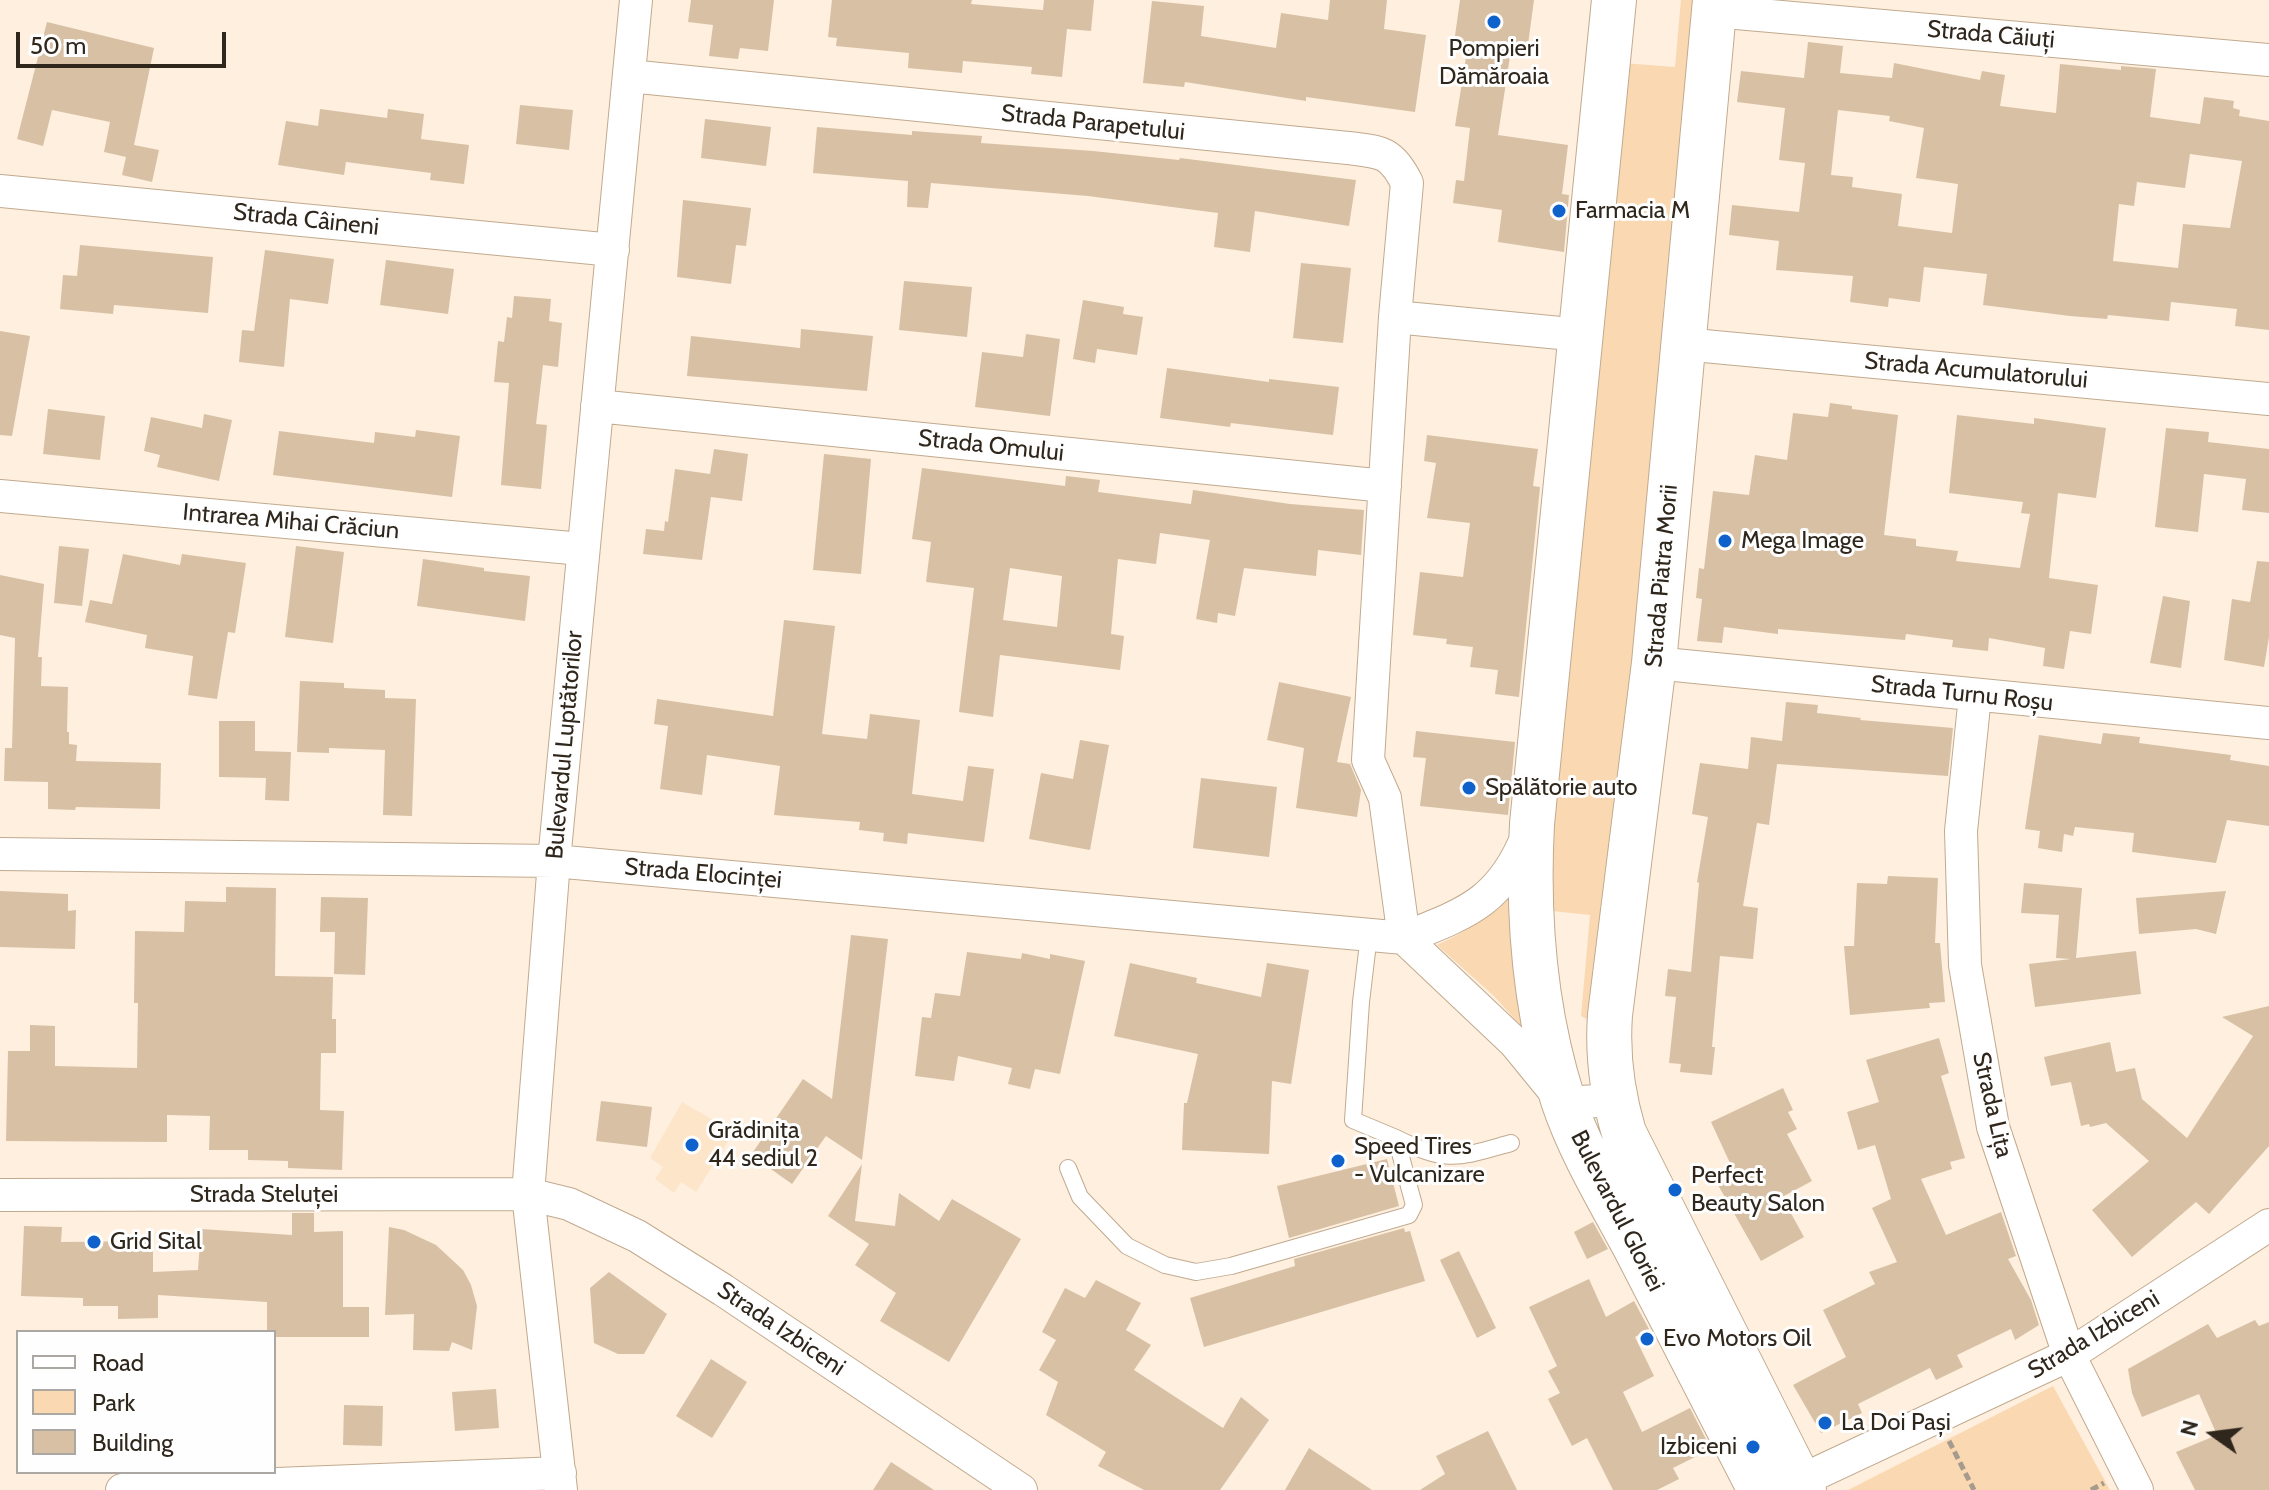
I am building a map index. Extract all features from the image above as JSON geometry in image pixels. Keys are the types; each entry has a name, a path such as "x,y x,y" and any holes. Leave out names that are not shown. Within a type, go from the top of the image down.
{"street":[{"name":"Bulevardul Luptătorilor","path":"560,1482 528,1194 582,549 636,0"},
{"path":"1564,1103 1547,1042 1534,970 1530,888 1532,824 1614,0"},
{"name":"Strada Căiuți","path":"1714,5 2269,60"},
{"name":"Strada Piatra Morii","path":"1614,1100 1610,1069 1610,1015 1654,663 1714,5"},
{"name":"Strada Parapetului","path":"629,76 1379,152 1397,164 1407,183 1395,317 1368,760 1385,798 1404,938"},
{"name":"Strada Câineni","path":"0,191 613,250"},
{"path":"1395,317 1581,335"},
{"name":"Strada Acumulatorului","path":"1683,344 2269,399"},
{"name":"Strada Omului","path":"597,406 1385,486"},
{"name":"Intrarea Mihai Crăciun","path":"0,496 582,549"},
{"name":"Strada Turnu Roșu","path":"1654,663 2269,723"},
{"name":"Strada Lița","path":"1975,696 1961,831 1965,965 1993,1127 2069,1355 2137,1490"},
{"path":"1532,824 1518,859 1501,884 1483,901 1461,915 1404,938 1515,1043 1564,1103"},
{"name":"Strada Elocinței","path":"0,854 554,861 1404,938"},
{"path":"1564,1103 1614,1100"},
{"name":"Bulevardul Gloriei","path":"1614,1100 1624,1133 1786,1488"},
{"name":"Bulevardul Gloriei","path":"1564,1103 1591,1163 1786,1488"},
{"name":"Strada Izbiceni","path":"528,1194 569,1204 637,1236 723,1290 1021,1490"},
{"name":"Strada Steluței","path":"0,1195 528,1194"},
{"name":"Strada Izbiceni","path":"1786,1488 2069,1355 2269,1225"},
{"path":"122,1490 560,1482"}],"lane":[{"path":"1369,935 1353,1120 1428,1154 1460,1157 1511,1143"},
{"path":"1068,1168 1080,1197 1127,1246 1165,1265 1196,1272 1231,1266 1409,1215 1414,1205 1396,1138"}],"path":[{"path":"1937,1418 1974,1490"}],"shaded area":[{"name":"Grădinița 44 sediul 2","path":"682,1102 734,1132 696,1192 681,1182 674,1193 655,1179 663,1167 650,1158"}],"green space":[{"path":"1681,0 1696,0 1663,311 1667,394 1594,1023 1581,1016 1590,915 1552,911 1545,856 1622,63 1675,67"},
{"path":"1524,874 1537,1044 1494,996 1437,945 1486,916"},
{"path":"2053,1386 2110,1490 1848,1490"}],"building":[{"path":"691,0 774,0 768,51 740,48 738,59 709,56 713,25 688,22"},
{"path":"832,0 972,0 971,4 1043,10 1044,0 1094,0 1091,31 1067,29 1062,77 1031,74 1032,67 963,61 962,73 908,68 909,53 836,46 837,38 828,37"},
{"path":"1330,0 1387,0 1384,29 1426,35 1415,112 1306,97 1306,101 1185,82 1184,87 1143,83 1152,1 1204,6 1201,36 1276,48 1281,13 1328,20"},
{"path":"1460,0 1534,0 1527,52 1511,50 1498,135 1568,145 1562,194 1569,195 1564,252 1498,242 1502,210 1453,203 1456,180 1464,181 1470,128 1455,126 1468,45 1454,43"},
{"path":"47,22 154,48 134,145 159,150 152,182 122,175 126,157 104,152 110,122 52,110 43,146 17,139"},
{"path":"1808,42 1843,46 1840,73 1892,78 1894,63 1980,80 1982,71 2005,75 2000,106 2056,113 2060,64 2121,70 2121,66 2156,69 2150,117 2200,124 2204,97 2234,101 2233,108 2240,110 2239,116 2269,121 2269,330 2235,326 2237,309 2171,302 2169,321 2108,315 2107,319 2070,316 1983,305 1987,274 1924,267 1920,302 1889,298 1888,307 1850,302 1853,276 1776,270 1779,241 1729,235 1732,205 1799,212 1805,163 1779,160 1785,108 1737,102 1741,71 1804,78","holes":["1838,110 1890,116 1889,121 1924,128 1916,178 1958,184 1952,233 1898,226 1902,194 1852,187 1853,177 1831,175","2190,154 2242,161 2230,228 2183,224 2178,268 2113,261 2119,204 2134,206 2137,182 2185,188"]},
{"path":"520,105 573,110 569,150 516,144"},
{"path":"320,109 387,118 388,109 424,114 421,139 469,145 464,184 430,180 431,173 346,162 344,175 278,165 286,121 318,126"},
{"path":"705,119 771,127 766,166 701,158"},
{"path":"817,127 912,135 912,131 982,136 981,143 1180,158 1356,180 1349,226 1255,211 1250,252 1214,247 1218,213 1088,196 931,183 928,208 907,207 908,181 813,173"},
{"path":"683,200 751,208 746,246 736,245 731,284 677,277"},
{"path":"80,245 213,257 208,313 114,305 113,314 60,309 63,275 77,276"},
{"path":"265,250 334,259 328,304 290,299 284,367 239,362 242,330 254,331"},
{"path":"386,260 454,269 448,314 380,305"},
{"path":"1301,263 1351,268 1343,343 1293,338"},
{"path":"904,281 972,287 967,337 899,330"},
{"path":"514,296 551,299 549,321 562,323 558,367 543,365 536,424 547,425 541,489 501,485 509,383 494,382 498,341 504,342 507,317 512,318"},
{"path":"1083,300 1124,307 1123,314 1143,317 1137,355 1097,349 1095,363 1073,359"},
{"path":"801,329 873,336 867,391 687,376 691,336 800,348"},
{"path":"0,331 30,336 12,436 0,435"},
{"path":"1026,334 1060,339 1050,416 975,407 982,352 1023,357"},
{"path":"1167,368 1269,382 1269,379 1339,387 1333,435 1160,418"},
{"path":"1830,403 1898,415 1884,535 1916,539 1916,546 1958,551 1956,561 2020,568 2030,514 2021,513 2023,502 1949,493 1957,415 2034,424 2034,418 2106,428 2096,498 2058,493 2049,578 2098,585 2091,634 2070,631 2064,669 2043,666 2045,648 1989,638 1988,651 1952,647 1953,640 1906,634 1905,640 1778,629 1778,634 1724,627 1722,643 1697,641 1702,599 1696,598 1699,568 1704,569 1713,491 1749,495 1755,455 1787,460 1793,413 1828,417"},
{"path":"48,409 105,416 100,460 43,454"},
{"path":"204,414 232,420 219,481 157,467 160,455 144,451 151,417 202,428"},
{"path":"2166,428 2209,432 2208,442 2269,449 2269,513 2242,510 2246,479 2204,474 2198,532 2155,527"},
{"path":"416,430 460,436 452,497 273,475 279,431 374,443 375,432 415,437"},
{"path":"1427,435 1538,449 1533,486 1540,487 1519,697 1495,694 1498,670 1470,667 1473,647 1446,644 1447,639 1413,635 1420,572 1463,577 1470,523 1427,518 1436,463 1424,461"},
{"path":"714,449 748,454 742,501 711,497 702,560 643,554 646,529 664,531 665,521 668,522 675,469 710,474"},
{"path":"824,454 871,459 861,574 813,570"},
{"path":"922,468 1065,486 1066,476 1100,480 1098,492 1191,504 1193,490 1290,504 1364,510 1361,555 1318,550 1316,576 1244,568 1235,616 1218,613 1217,623 1196,619 1210,540 1160,533 1156,564 1118,559 1111,634 1124,636 1120,670 1000,655 993,717 959,712 974,588 926,582 931,542 912,539","holes":["1010,568 1062,576 1057,627 1003,620"]},
{"path":"59,546 89,549 82,606 54,603"},
{"path":"296,546 344,552 333,643 285,637"},
{"path":"123,554 180,565 182,554 246,563 235,633 228,632 217,699 188,695 193,656 145,648 147,635 85,622 90,600 112,604"},
{"path":"423,559 530,576 525,621 417,606"},
{"path":"2257,561 2269,562 2269,637 2264,667 2224,660 2232,599 2250,602"},
{"path":"0,575 44,584 38,657 42,657 41,686 68,687 67,732 69,744 77,745 76,761 161,763 160,809 48,809 48,782 4,781 5,748 12,748 15,638 0,635"},
{"path":"2163,596 2190,601 2181,668 2150,663"},
{"path":"784,620 835,626 822,734 867,739 870,714 920,720 912,794 963,801 968,766 994,769 984,842 908,833 907,844 883,841 884,833 859,830 860,822 774,815 780,766 707,755 702,795 660,789 668,726 654,724 657,699 773,716"},
{"path":"300,681 344,683 344,688 385,690 385,698 416,699 412,816 383,815 385,750 329,748 329,753 297,752"},
{"path":"1279,682 1351,697 1337,762 1350,764 1361,790 1357,817 1296,808 1304,748 1267,740"},
{"path":"1786,702 1818,705 1817,713 1860,720 1953,728 1948,776 1777,764 1769,825 1757,823 1743,906 1758,908 1753,959 1720,956 1712,1075 1680,1072 1681,1064 1669,1063 1676,997 1665,996 1668,969 1691,972 1697,882 1708,817 1692,814 1700,763 1748,769 1751,737 1782,741"},
{"path":"219,721 255,721 255,751 291,752 289,801 265,800 266,778 219,777"},
{"path":"1416,731 1515,742 1508,815 1420,806 1426,758 1413,757"},
{"path":"2103,733 2140,737 2139,743 2231,755 2230,760 2269,766 2269,826 2227,820 2216,863 2132,852 2134,833 2075,827 2073,836 2064,834 2062,852 2038,848 2040,831 2025,829 2039,735 2101,744"},
{"path":"1080,740 1109,745 1090,850 1029,839 1041,773 1073,779"},
{"path":"1201,778 1277,787 1269,857 1193,848"},
{"path":"1888,876 1938,878 1935,943 1940,943 1945,1002 1929,1003 1930,1008 1850,1015 1844,946 1854,946 1857,883 1887,884"},
{"path":"2024,883 2082,888 2076,958 2136,951 2141,994 2035,1007 2029,964 2071,959 2056,958 2059,915 2021,913"},
{"path":"226,887 276,888 275,976 333,977 332,1019 336,1019 336,1053 321,1053 320,1110 344,1111 342,1170 288,1168 288,1161 248,1160 248,1150 209,1150 210,1116 167,1115 167,1142 6,1141 8,1051 30,1051 30,1025 55,1026 55,1066 137,1068 135,931 184,932 185,901 226,902"},
{"path":"0,891 68,894 68,911 76,910 75,949 0,947"},
{"path":"2226,891 2216,934 2196,929 2139,934 2136,898"},
{"path":"321,897 368,898 365,975 334,974 335,932 320,932"},
{"path":"851,935 888,939 862,1160 826,1136 792,1184 751,1155 803,1079 832,1099"},
{"path":"967,952 1021,959 1022,953 1050,959 1050,954 1085,961 1060,1074 1035,1069 1030,1089 1008,1084 1012,1068 958,1056 954,1081 915,1076 922,1017 931,1018 935,993 960,996"},
{"path":"1130,963 1197,978 1196,983 1261,997 1267,963 1309,970 1291,1084 1272,1081 1269,1154 1182,1150 1184,1103 1187,1103 1198,1054 1114,1036"},
{"path":"2269,1006 2269,1146 2209,1214 2196,1202 2132,1257 2092,1210 2149,1161 2106,1123 2081,1126 2071,1082 2051,1086 2044,1057 2110,1042 2116,1072 2135,1068 2142,1099 2187,1138 2253,1036 2222,1017"},
{"path":"1939,1038 1949,1073 1941,1076 1965,1158 1950,1162 1952,1169 1921,1179 1946,1235 2001,1212 2016,1256 2008,1259 2031,1300 2039,1325 2015,1340 2011,1329 1957,1355 1963,1367 1936,1380 1930,1368 1858,1404 1862,1413 1821,1433 1793,1385 1846,1357 1823,1310 1875,1284 1869,1272 1897,1262 1872,1208 1891,1199 1875,1145 1858,1150 1847,1112 1879,1102 1866,1060"},
{"path":"1783,1088 1793,1110 1788,1112 1797,1129 1787,1134 1812,1181 1782,1197 1804,1237 1761,1261 1718,1185 1736,1176 1711,1122"},
{"path":"601,1101 652,1107 647,1147 596,1141"},
{"path":"1387,1159 1399,1206 1289,1238 1277,1186"},
{"path":"862,1164 855,1221 895,1226 899,1193 939,1221 952,1199 1021,1239 949,1362 880,1321 896,1293 855,1265 869,1244 828,1216"},
{"path":"292,1213 314,1213 314,1232 343,1231 343,1307 369,1307 369,1337 276,1337 276,1330 267,1330 267,1302 158,1295 158,1318 118,1319 118,1306 83,1306 83,1298 21,1296 24,1226 62,1227 61,1242 153,1241 153,1272 198,1270 201,1229 292,1235"},
{"path":"1593,1222 1608,1249 1587,1259 1574,1232"},
{"path":"389,1227 404,1230 436,1245 463,1270 477,1306 472,1350 452,1342 449,1351 413,1350 414,1314 385,1315"},
{"path":"1404,1228 1405,1232 1410,1231 1425,1281 1204,1347 1190,1298 1295,1266 1294,1259"},
{"path":"1459,1251 1496,1328 1477,1338 1440,1260"},
{"path":"609,1272 667,1314 644,1354 618,1354 594,1343 590,1288"},
{"path":"1589,1279 1606,1317 1634,1301 1649,1329 1635,1337 1654,1376 1623,1392 1642,1432 1690,1408 1711,1449 1673,1468 1679,1479 1657,1490 1613,1490 1587,1438 1572,1446 1548,1399 1560,1393 1548,1371 1557,1366 1529,1307"},
{"path":"1096,1280 1141,1303 1126,1330 1151,1345 1134,1370 1223,1428 1241,1397 1269,1420 1220,1490 1144,1490 1098,1466 1106,1452 1046,1415 1058,1382 1039,1370 1056,1340 1042,1332 1065,1288 1085,1298"},
{"path":"2255,1320 2259,1326 2269,1322 2269,1490 2195,1490 2176,1452 2217,1435 2199,1394 2142,1417 2132,1393 2128,1369 2208,1324 2217,1338"},
{"path":"711,1359 747,1382 712,1438 676,1416"},
{"path":"496,1389 499,1428 455,1431 452,1392"},
{"path":"344,1405 383,1406 382,1446 343,1445"},
{"path":"1488,1431 1517,1490 1420,1490 1445,1474 1436,1456"},
{"path":"1309,1448 1372,1490 1285,1490"},
{"path":"891,1462 934,1490 873,1490"}],"place":[{"name":"Pompieri Dămăroaia","path":"1494,22"},
{"name":"Farmacia M","path":"1559,211"},
{"name":"Mega Image","path":"1725,541"},
{"name":"Spălătorie auto","path":"1469,788"},
{"name":"Grădinița 44 sediul 2","path":"692,1145"},
{"name":"Speed Tires - Vulcanizare","path":"1338,1161"},
{"name":"Perfect Beauty Salon","path":"1675,1190"},
{"name":"Grid Sital","path":"94,1242"},
{"name":"Evo Motors Oil","path":"1647,1339"},
{"name":"La Doi Pași","path":"1825,1423"},
{"name":"Izbiceni","path":"1753,1447"}]}
